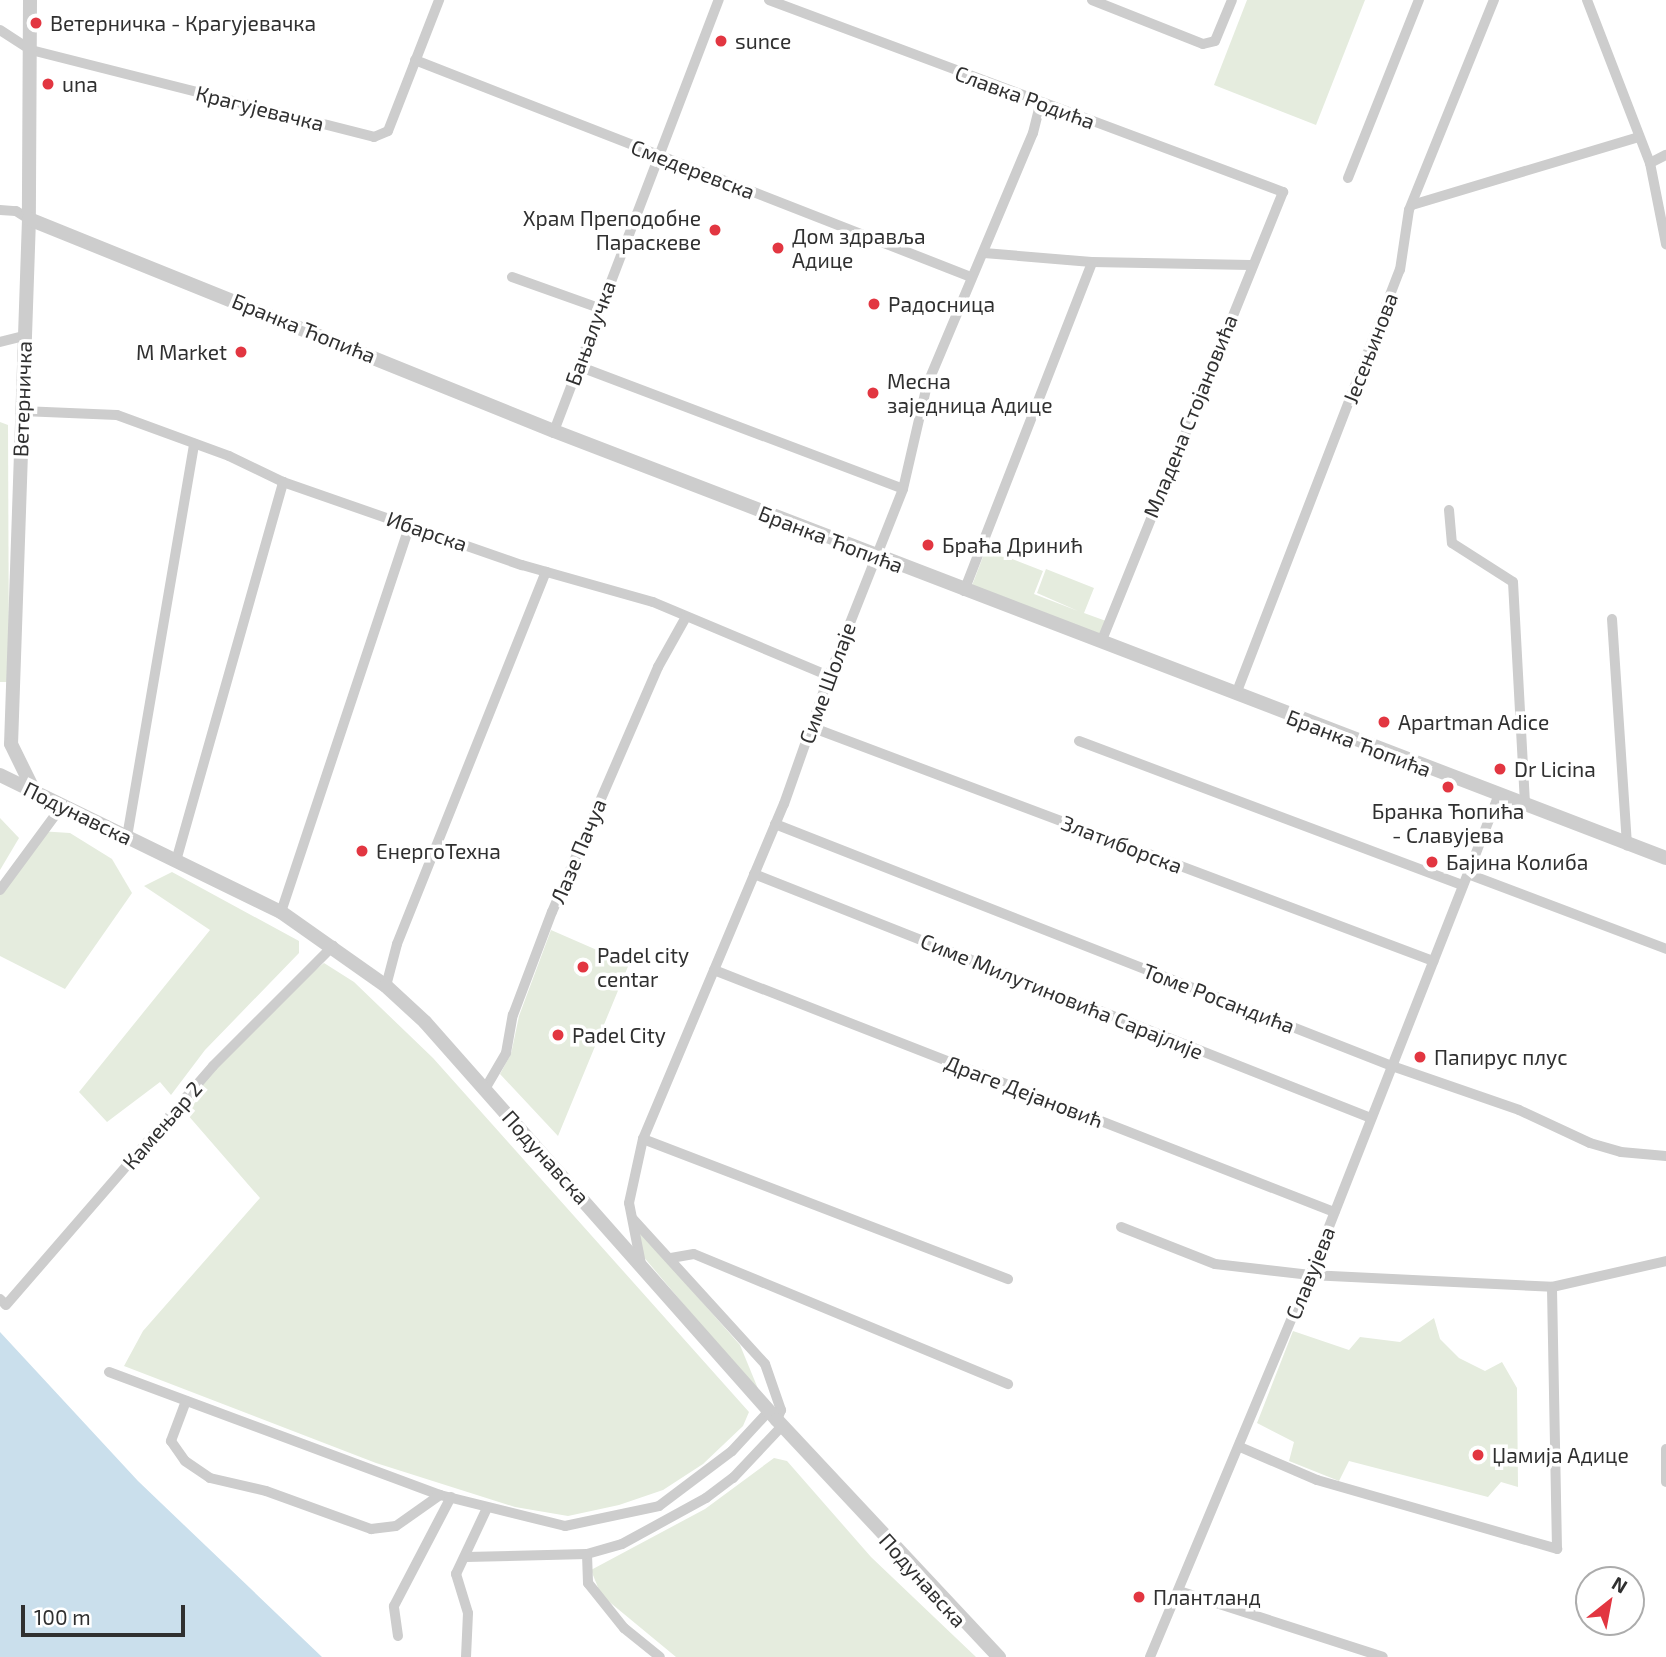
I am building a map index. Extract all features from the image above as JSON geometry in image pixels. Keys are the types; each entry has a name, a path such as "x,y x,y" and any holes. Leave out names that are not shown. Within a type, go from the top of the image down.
{"street":[{"name":"Ветерничка","path":"30,0 29,219 11,744 34,792"},
{"name":"Крагујевачка","path":"0,30 31,50 374,137 388,131 439,0"},
{"name":"Бањалучка","path":"554,431 657,155 719,0"},
{"name":"Славка Родића","path":"769,0 1283,192"},
{"path":"1091,0 1203,44 1215,41 1231,0"},
{"path":"1348,178 1419,0"},
{"name":"Јесењинова","path":"1236,694 1400,270 1412,205 1494,0"},
{"path":"1587,0 1650,163 1666,244"},
{"name":"Смедеревска","path":"415,60 971,277"},
{"name":"Симе Шолаје","path":"641,1264 629,1203 643,1139 775,824 829,676 903,489 920,407 971,277 984,253 1041,102"},
{"path":"1412,205 1638,137"},
{"path":"1650,163 1666,155"},
{"name":"Младена Стојановића","path":"1101,642 1250,265 1283,192"},
{"name":"Бранка Ћопића","path":"0,210 16,211 29,219 554,431 964,591 1498,797 1666,858"},
{"path":"984,253 1092,262 1250,265"},
{"path":"964,591 1092,262"},
{"path":"512,277 599,308"},
{"path":"0,342 24,336"},
{"path":"578,366 903,489"},
{"name":"Ибарска","path":"22,411 104,411 194,444 283,482 546,572 613,589 829,676"},
{"path":"127,837 194,444"},
{"path":"176,861 283,482"},
{"path":"1449,510 1452,543 1513,582 1525,806"},
{"path":"281,912 411,525"},
{"path":"386,986 397,944 546,572"},
{"name":"Лазе Пачуа","path":"485,1089 506,1053 513,1015 552,912 658,667 686,617"},
{"path":"1612,619 1627,846"},
{"name":"Златиборска","path":"811,727 1433,961"},
{"path":"1079,741 1464,886"},
{"name":"Подунавска","path":"0,775 281,912 333,946 386,986 485,1089 776,1419 999,1657"},
{"name":"Славујева","path":"1150,1657 1310,1275 1498,797"},
{"path":"0,890 62,806"},
{"name":"Томе Росандића","path":"775,824 1392,1066 1519,1110 1590,1143 1621,1152 1666,1156"},
{"name":"Симе Милутиновића Сарајлије","path":"754,874 1371,1118"},
{"path":"1468,874 1666,949"},
{"name":"Камењар 2","path":"0,1299 6,1305 213,1066 333,946"},
{"name":"Драге Дејановић","path":"714,970 1334,1212"},
{"path":"643,1139 1008,1279"},
{"path":"466,1557 587,1554 622,1544 706,1498 733,1478 781,1410 765,1364 633,1219"},
{"path":"1121,1227 1214,1264 1310,1275 1552,1287 1666,1261"},
{"path":"671,1258 694,1254 1008,1384"},
{"path":"1240,1447 1317,1480 1557,1549 1552,1287"},
{"path":"109,1372 445,1496 565,1526 659,1506 776,1419"},
{"path":"186,1401 171,1441 185,1461 221,1482 266,1491 371,1529 396,1526 445,1496"},
{"path":"1666,1449 1666,1482"},
{"path":"398,1636 394,1606 445,1496"},
{"path":"466,1657 468,1613 456,1574 487,1508"},
{"path":"587,1554 588,1583 624,1628 660,1657"},
{"path":"1179,1591 1384,1657"}],"shaded area":[{"path":"1247,0 1365,0 1316,125 1214,85"},
{"path":"0,422 8,425 9,682 0,682"},
{"path":"986,549 1043,571 1034,594 1078,611 1037,593 1046,569 1094,588 1084,613 1106,621 1100,636 971,588"},
{"path":"0,818 19,838 0,870"},
{"path":"39,831 70,833 112,859 132,893 65,989 0,956 0,894"},
{"path":"172,872 299,941 299,953 205,1050 171,1095 160,1082 107,1122 79,1092 210,930 144,886"},
{"name":"Padel City","path":"551,930 629,964 558,1136 500,1074 511,1054 519,1016"},
{"path":"324,963 354,982 433,1058 749,1412 743,1426 703,1464 663,1490 619,1505 568,1516 515,1507 376,1463 124,1366 143,1331 260,1198 180,1106 287,993"},
{"path":"637,1228 740,1345 761,1396 642,1255"},
{"path":"1434,1318 1440,1339 1459,1358 1485,1371 1502,1362 1517,1388 1518,1487 1501,1482 1488,1497 1349,1461 1339,1481 1289,1461 1294,1442 1257,1423 1293,1331 1349,1350 1360,1337 1400,1342"},
{"path":"774,1458 787,1461 871,1557 976,1657 676,1657 601,1595 591,1570 705,1509"}],"water":[{"path":"0,1332 138,1481 322,1657 0,1657"}],"place":[{"name":"Ветерничка - Крагујевачка","path":"36,23"},
{"name":"sunce","path":"721,41"},
{"name":"una","path":"48,84"},
{"name":"Храм Преподобне Параскеве","path":"715,230"},
{"name":"Дом здравља Адице","path":"778,248"},
{"name":"Радосница","path":"874,304"},
{"name":"M Market","path":"241,352"},
{"name":"Месна заједница Адице","path":"873,393"},
{"name":"Браћа Дринић","path":"928,545"},
{"name":"Apartman Adice","path":"1384,722"},
{"name":"Dr Licina","path":"1500,769"},
{"name":"Бранка Ћопића - Славујева","path":"1448,787"},
{"name":"ЕнергоТехна","path":"362,851"},
{"name":"Бајина Колиба","path":"1432,862"},
{"name":"Padel city centar","path":"583,967"},
{"name":"Padel City","path":"558,1035"},
{"name":"Папирус плус","path":"1420,1057"},
{"name":"Џамија Адице","path":"1478,1455"},
{"name":"Плантланд","path":"1139,1597"}]}
